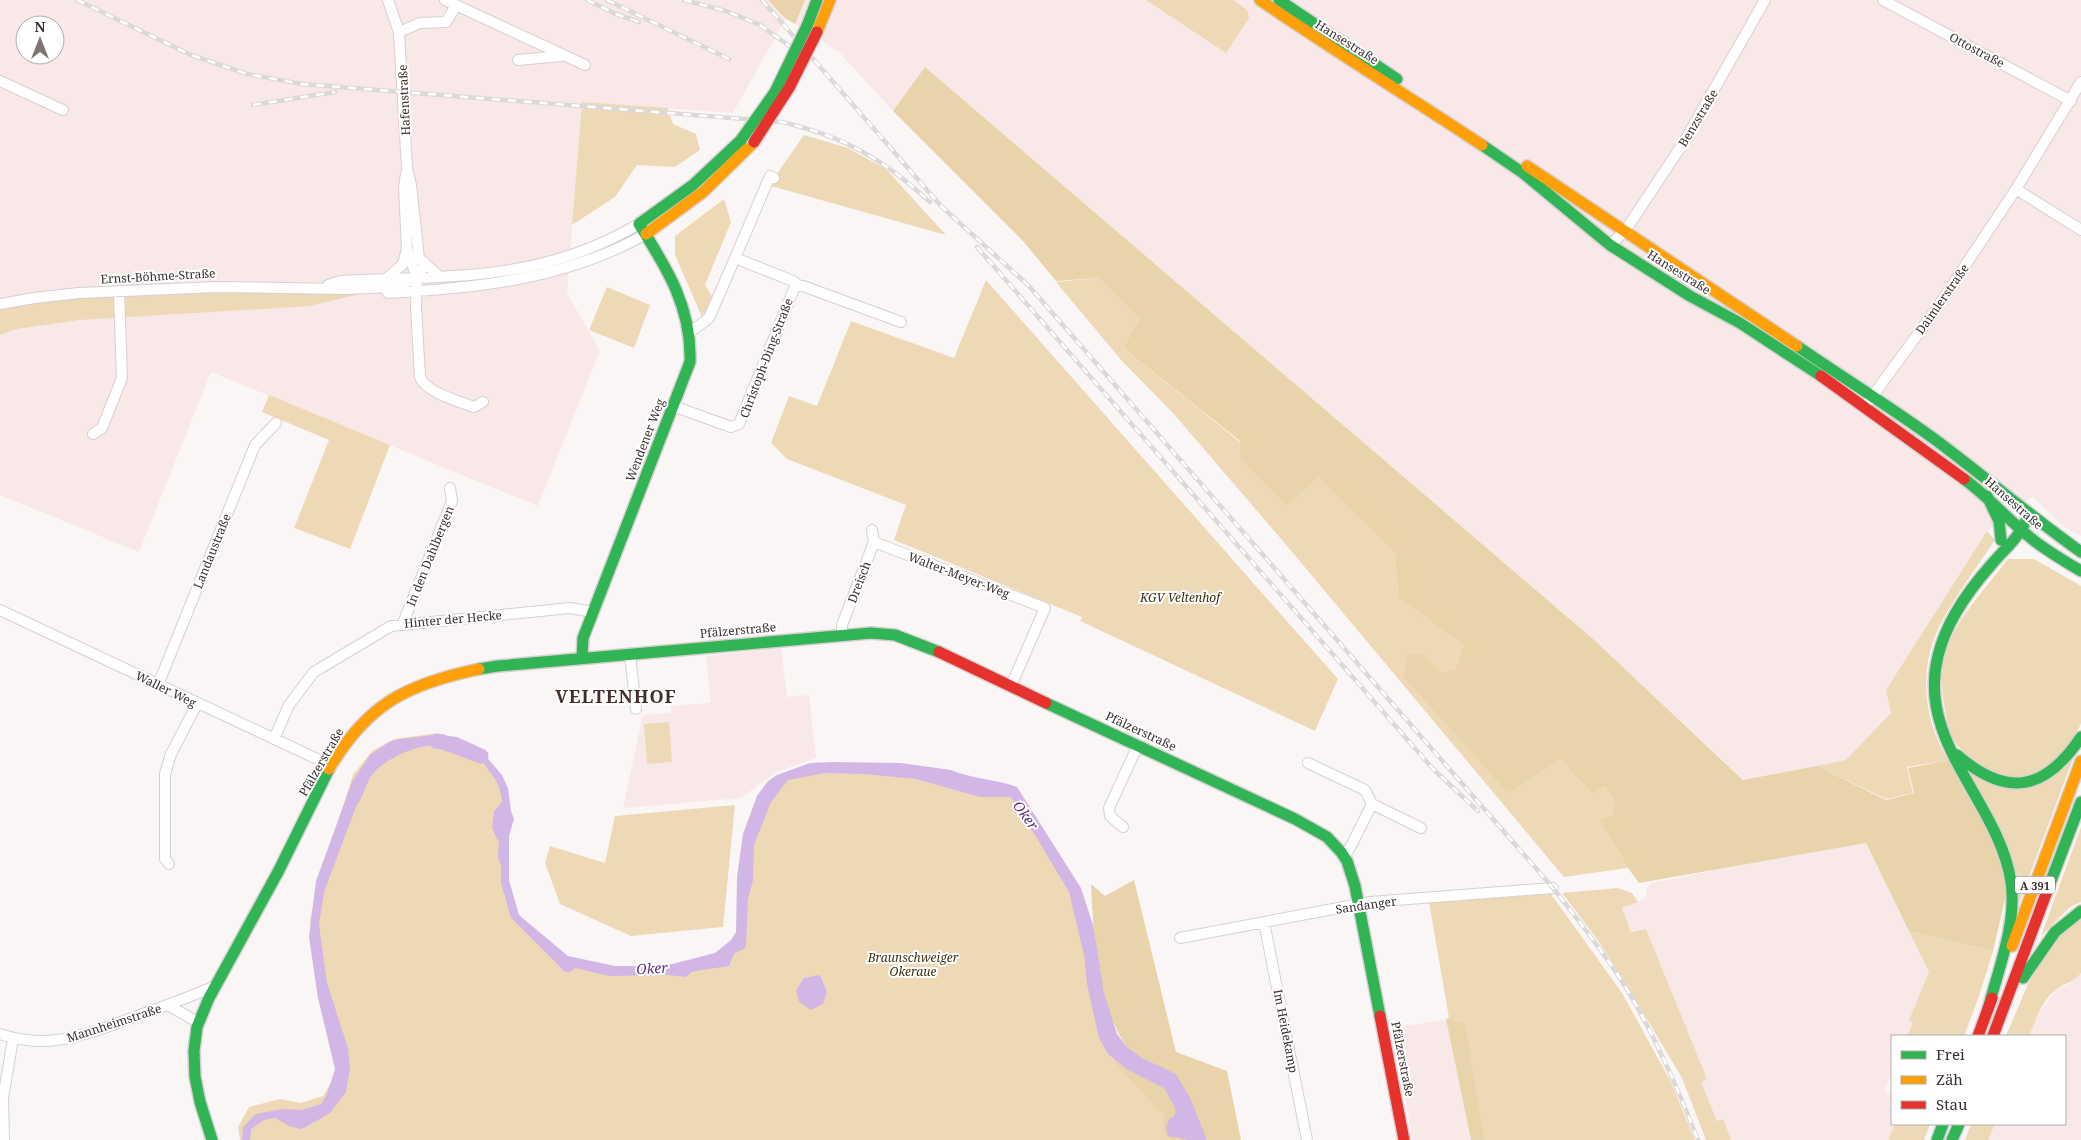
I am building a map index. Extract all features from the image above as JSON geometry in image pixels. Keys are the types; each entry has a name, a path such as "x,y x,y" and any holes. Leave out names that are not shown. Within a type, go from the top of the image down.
{"main road":[{"name":"Ernst-Böhme-Straße","path":"643,229 668,220 705,192 754,142 774,115 789,90 812,29 817,0"},
{"name":"Ernst-Böhme-Straße","path":"643,229 710,172 741,140 775,92 830,0"},
{"name":"Hansestraße","path":"1279,0 1873,397 1962,461 2081,552"},
{"name":"Hansestraße","path":"1266,2 1327,46 1406,95 1523,173 1610,245 1690,296 1772,343 1864,406 1987,496 2020,527 2060,559 2081,571"},
{"name":"Wendener Weg","path":"582,658 583,638 690,362 687,316 643,229"},
{"path":"1987,496 1999,521 2001,540 1992,564 1951,622 1938,653 1934,689 1936,713 1943,733 1958,768 1996,833 2011,882 2008,927 1988,1009"},
{"path":"1992,564 2005,554 2029,514"},
{"path":"2001,540 2020,527"},
{"name":"Pfälzerstraße","path":"212,1140 199,1102 193,1069 195,1037 199,1023 215,986 279,870 332,766 345,743 361,724 390,702 425,684 455,675 498,666 842,635 877,634 907,638 1138,745 1311,828 1332,841 1344,856 1352,874 1404,1140"},
{"path":"1943,733 1957,755 1976,772 1994,781 2014,784 2034,780 2051,771 2069,755 2081,737"},
{"name":"A 391","path":"1978,1035 2081,761"},
{"name":"A 391","path":"1993,1035 2081,802"},
{"path":"2002,1013 2033,962 2054,933 2081,911"},
{"path":"1937,1140 1943,1125"},
{"path":"1952,1140 1959,1125"}],"street":[{"name":"Hafenstraße","path":"388,0 399,32 407,169 404,187 407,249 417,278"},
{"path":"445,0 585,65"},
{"name":"Benzstraße","path":"1610,245 1625,231 1696,123 1764,0"},
{"name":"Ottostraße","path":"1883,0 2071,101"},
{"path":"399,32 420,23 446,22 456,6"},
{"path":"530,40 526,53 518,60 565,56"},
{"path":"0,81 63,110"},
{"name":"Daimlerstraße","path":"1864,406 1873,397 1939,305 2016,189 2081,82"},
{"name":"Hafenstraße","path":"407,169 412,185 419,258 425,264"},
{"path":"689,332 708,318 770,176 774,178"},
{"path":"2016,189 2081,230"},
{"name":"Ernst-Böhme-Straße","path":"317,288 341,281 499,272 555,260 643,229"},
{"name":"Ernst-Böhme-Straße","path":"317,288 364,294 416,292 522,280 556,272 607,253 643,229"},
{"path":"386,279 403,264 407,249"},
{"name":"Christoph-Ding-Straße","path":"735,258 793,281 798,286 900,322"},
{"path":"439,276 425,264 417,278 418,358 421,381 429,389 474,407 483,402"},
{"name":"Ernst-Böhme-Straße","path":"0,304 52,296 118,291 243,286 317,288 394,287 417,278"},
{"name":"Christoph-Ding-Straße","path":"673,406 731,427 740,424 793,289 798,286"},
{"path":"93,434 102,428 122,378 118,291"},
{"name":"Landaustraße","path":"158,685 255,445 276,423"},
{"name":"In den Dahlbergen","path":"403,623 452,501 450,488"},
{"path":"872,530 874,542"},
{"name":"Walter-Meyer-Weg","path":"874,542 1044,608 1011,686"},
{"name":"Dreisch","path":"842,635 842,625 874,542"},
{"name":"Hinter der Hecke","path":"274,739 289,705 314,672 392,626 403,623 570,608 593,612"},
{"name":"Waller Weg","path":"0,610 332,766"},
{"path":"630,654 636,709"},
{"path":"170,864 166,859 165,774 171,754 197,704"},
{"path":"1123,827 1110,816 1109,808 1138,745"},
{"path":"1308,763 1365,790 1372,804 1421,828"},
{"path":"1344,856 1372,804"},
{"name":"Sandanger","path":"1180,938 1359,904 1553,888"},
{"name":"Im Heidekamp","path":"1264,922 1306,1140"},
{"name":"Mannheimstraße","path":"0,1034 13,1039 36,1042 66,1040 168,1005 215,986"},
{"name":"Mannheimstraße","path":"168,1005 199,1023"},
{"path":"4,1140 4,1092 13,1039"}],"shaded area":[{"path":"0,0 2081,0 2081,536 2065,527 2032,497 1987,531 1886,690 1891,713 1846,761 1744,780 1593,639 925,67 893,111 839,52 786,18 733,113 582,102 567,293 600,351 538,506 211,372 139,552 0,495"},
{"path":"768,0 805,0 795,24 785,18"},
{"path":"925,67 1593,639 1743,780 1817,766 1886,800 1914,793 1908,768 1948,760 1995,838 2008,886 1993,951 1909,931 1866,843 1639,883 1599,819 1614,814 1614,800 1605,786 1592,794 1560,759 1508,793 1404,677 1408,654 1425,654 1439,673 1455,670 1463,645 1398,597 1395,554 1317,477 1287,506 1241,459 1240,441 1123,348 1139,319 1098,278 1056,281 1023,241 893,111"},
{"path":"781,648 787,697 809,695 816,758 776,772 741,798 623,808 643,715 671,713 671,706 711,703 706,656"},
{"path":"1866,843 1929,972 1909,1020 1913,1022 1907,1035 1891,1035 1891,1074 1884,1091 1891,1094 1891,1125 1895,1125 1888,1140 1731,1140 1723,1120 1718,1122 1700,1082 1706,1079 1646,929 1631,932 1622,908 1647,898 1646,890 1651,883"},
{"path":"1134,880 1176,1052 1227,1071 1241,1140 1171,1140 1165,1133 1164,1116 1113,1060 1127,1047 1117,1031 1103,991 1093,925 1091,884 1105,896"},
{"path":"2081,973 2081,1140 1988,1140 1995,1125 2066,1125 2066,1035 2029,1035 2036,1019 2055,990 2067,985"},
{"path":"1449,1018 1466,1024 1485,1140 1471,1140 1446,1019"},
{"path":"1446,1019 1471,1140 1413,1140 1392,1029"}],"green space":[{"path":"1146,0 1233,0 1247,10 1249,18 1226,53"},
{"path":"582,102 668,108 673,124 696,134 700,150 675,167 637,165 615,197 572,225"},
{"path":"804,135 848,148 886,169 946,235 771,186 774,178"},
{"path":"724,199 731,222 705,285 713,298 702,317 675,255 675,236"},
{"path":"1098,278 1139,319 1123,348 1240,442 1287,506 1316,476 1395,554 1398,597 1463,645 1455,670 1439,673 1425,655 1408,654 1560,759 1592,794 1605,786 1614,800 1614,814 1599,819 1628,868 1564,877 1282,540 1173,413 1122,361 1056,282"},
{"name":"KGV Veltenhof","path":"986,280 1338,679 1315,731 1080,621 1082,617 894,540 906,505 787,459 771,443 789,396 817,406 851,321 954,358"},
{"path":"317,287 364,293 310,306 79,320 16,329 0,335 0,305 34,298"},
{"path":"607,287 650,305 634,348 589,330"},
{"path":"269,395 390,445 350,549 294,528 329,440 262,412"},
{"path":"1987,531 1995,540 1942,621 1934,638 1926,673 1928,709 1939,744 1948,760 1907,767 1913,793 1886,799 1817,766 1846,760 1891,713 1886,690"},
{"path":"2008,559 2034,559 2081,586 2081,723 2070,744 2052,763 2030,775 2018,777 2006,777 1995,773 1960,749 1948,729 1942,688 1942,670 1946,652 1954,633 1967,611"},
{"path":"669,722 672,762 647,764 644,724"},
{"name":"Braunschweiger Okeraue","path":"431,734 456,737 503,778 507,880 517,915 565,958 614,968 667,967 718,956 739,937 744,836 786,778 821,768 887,768 1010,792 1020,802 1078,891 1105,1022 1198,1140 240,1140 238,1127 249,1107 280,1099 301,1103 323,1096 339,1070 315,978 310,921 316,890 353,775 372,751 394,739"},
{"path":"2074,756 2018,906 1967,771 2015,787"},
{"path":"735,805 723,927 631,936 560,904 545,863 550,846 605,863 615,816"},
{"path":"2081,827 2081,902 2070,907 2041,936"},
{"path":"1618,888 1632,893 1638,902 1622,908 1631,932 1646,929 1707,1079 1701,1082 1717,1121 1723,1119 1731,1140 1706,1140 1682,1078 1597,939 1562,893"},
{"path":"1551,894 1622,993 1671,1082 1695,1140 1485,1140 1466,1024 1449,1018 1429,902"},
{"path":"2081,916 2081,973 2050,995 2039,1012 2029,1035 2006,1035 2028,984 2054,941"},
{"path":"1909,931 1993,951 1964,1035 1907,1035 1913,1022 1909,1020 1929,972"},
{"path":"1895,1125 1930,1125 1924,1140 1888,1140"},
{"path":"1971,1125 1995,1125 1988,1140 1965,1140"}],"water":[{"path":"435,735 457,737 477,746 502,775 508,788 514,819 509,836 509,880 519,915 568,956 615,966 672,964 715,953 731,940 736,932 737,877 743,834 757,796 768,781 777,775 810,763 901,763 951,770 1017,787 1081,888 1093,925 1104,993 1117,1034 1127,1047 1142,1058 1176,1074 1190,1098 1207,1140 1189,1140 1168,1136 1167,1124 1175,1115 1175,1107 1164,1088 1128,1070 1108,1054 1099,1038 1087,984 1084,955 1069,892 1020,807 1010,797 980,797 916,779 864,774 825,773 788,780 771,802 754,845 753,880 748,899 746,945 745,948 734,954 729,966 691,972 686,977 669,975 609,976 575,968 570,972 565,972 511,918 501,883 501,866 498,857 499,843 492,828 494,811 502,802 500,789 496,781 480,759 456,747 443,745 417,748 404,753 381,766 372,775 356,807 324,892 319,925 327,983 348,1048 350,1069 346,1092 330,1113 304,1128 300,1129 289,1126 275,1118 264,1120 251,1129 250,1140 242,1140 243,1127 256,1114 283,1109 300,1110 315,1106 321,1104 327,1094 335,1069 318,998 309,937 316,881 352,782 370,755 389,742"},
{"path":"820,975 827,992 823,1004 811,1010 799,1002 796,990 804,978"}],"waterway":[{"name":"Oker","path":"436,741 481,756"}],"railway":[{"path":"77,0 191,55 247,74 302,84 782,122 825,135 862,152 896,173 930,202"},
{"path":"587,0 616,14 639,22"},
{"path":"607,0 729,59"},
{"path":"684,0 726,11 760,25 809,60"},
{"path":"762,0 941,206 1028,285 1553,888 1601,951 1628,991 1666,1064 1698,1140"},
{"path":"253,105 335,92"},
{"path":"977,247 1433,769 1478,811"}],"traffic: fast":[{"path":"807,26 817,0"},
{"path":"1279,0 1397,79"},
{"path":"741,140 775,92 807,26"},
{"path":"582,658 583,638 690,362 690,342 687,324 676,289 639,224 693,185 741,140"},
{"path":"1482,145 1523,173 1610,245 1690,296 1740,323 1821,376"},
{"path":"1797,346 1900,414 2081,552"},
{"path":"1964,479 2032,539 2081,571"},
{"path":"1987,496 1999,521 2001,540"},
{"path":"1988,1009 2009,930 2012,898 2011,882 2004,853 1948,745 1938,717 1934,687 1938,656 1952,619 1974,585 2017,536 2029,514"},
{"path":"479,669 871,633 895,635 939,652"},
{"path":"1046,703 1295,819 1327,837 1347,861 1355,886 1380,1016"},
{"path":"1957,755 1975,769 1992,778 2009,782 2024,782 2039,778 2053,769 2081,737"},
{"path":"212,1140 200,1102 195,1077 194,1051 197,1027 209,998 278,872 329,769"},
{"path":"2046,894 2081,802"},
{"path":"2023,978 2055,932 2081,911"},
{"path":"1937,1140 1943,1125"},
{"path":"1952,1140 1959,1125"}],"traffic: slow":[{"path":"817,32 830,0"},
{"path":"1260,0 1482,145"},
{"path":"646,234 703,192 754,142"},
{"path":"1527,166 1797,346"},
{"path":"329,769 358,728 391,700 431,682 479,669"},
{"path":"2012,946 2081,761"}],"traffic: jam":[{"path":"754,142 789,88 817,32"},
{"path":"1821,376 1964,479"},
{"path":"939,652 1046,703"},
{"path":"1993,1035 2046,894"},
{"path":"1978,1035 1992,998"},
{"path":"1380,1016 1404,1140"}],"district":[{"name":"VELTENHOF","path":"616,696"}]}
